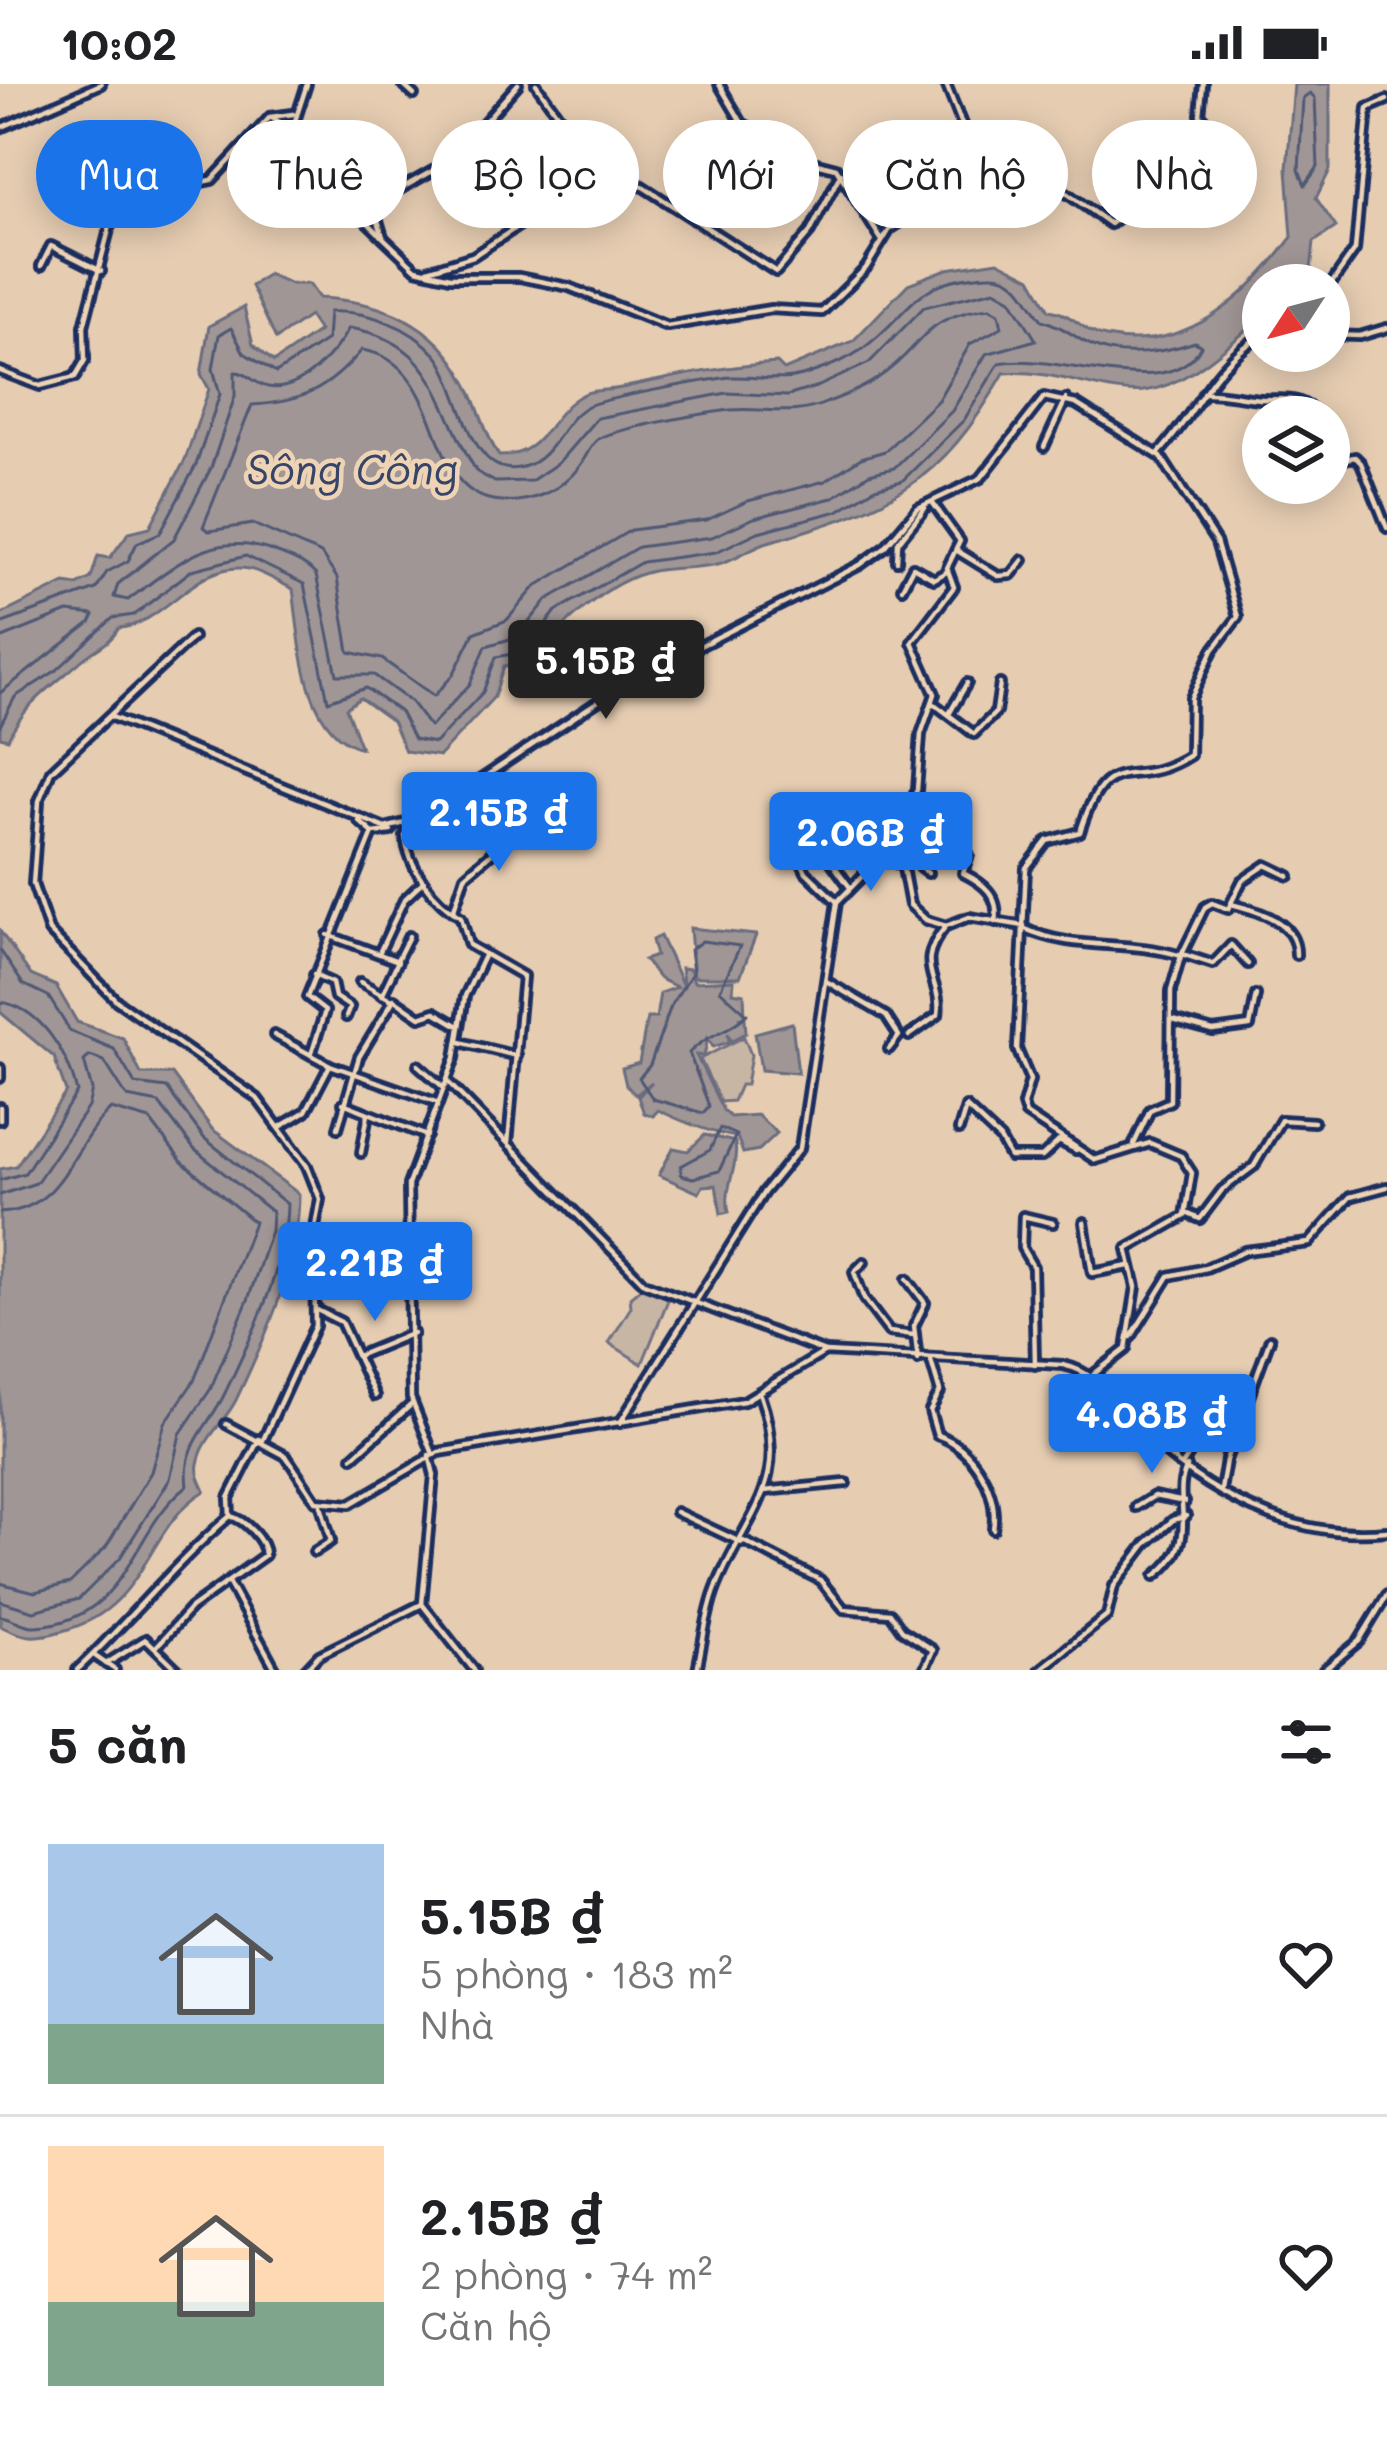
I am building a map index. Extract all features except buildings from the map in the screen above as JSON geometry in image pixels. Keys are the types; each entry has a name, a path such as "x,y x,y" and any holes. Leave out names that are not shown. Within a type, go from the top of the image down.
{"street":[{"path":"0,128 101,84"},
{"path":"297,120 294,114 307,84"},
{"path":"403,84 415,95"},
{"path":"407,185 450,160 518,84"},
{"path":"536,84 560,120"},
{"path":"719,84 742,123 770,139 778,154 825,162 841,173 881,239"},
{"path":"946,84 960,120"},
{"path":"1068,194 1110,224 1150,192 1182,197 1226,192 1238,179 1234,145 1200,115 1203,84"},
{"path":"1345,264 1355,250 1368,108 1387,100"},
{"path":"0,370 40,386 75,377 85,360 84,326 101,271 105,232 120,208 138,195 212,180 270,118 294,114"},
{"path":"270,118 274,120"},
{"path":"639,181 776,272 810,232 841,173"},
{"path":"371,228 423,271 569,287 624,306 654,323 673,326 770,309 822,312 869,265 881,239 893,228"},
{"path":"380,228 385,242"},
{"path":"423,271 449,268 514,228"},
{"path":"41,266 51,247 101,271"},
{"path":"1350,336 1387,328"},
{"path":"1158,454 1191,418 1200,394 1228,357 1242,348"},
{"path":"1200,394 1242,398"},
{"path":"1044,447 1066,399"},
{"path":"355,817 374,832 421,819 621,686 854,569 930,503 985,474 1040,400 1066,399 1158,454 1185,487 1216,542 1238,616 1213,650 1191,698 1190,755 1148,776 1114,773 1106,778 1089,803 1081,832 1052,838 1028,862 1017,1049 1030,1080 1023,1110 1086,1155"},
{"path":"1350,461 1358,459 1387,529"},
{"path":"620,1423 694,1300 800,1148 837,902 888,856 919,786 921,734 934,689 912,642 952,590 948,571 960,538 930,503"},
{"path":"897,561 898,542 930,503"},
{"path":"956,550 998,576 1011,575 1023,560"},
{"path":"902,588 913,567 934,579 948,571"},
{"path":"193,637 112,717 58,760 44,786 33,884 41,916 60,946 110,995 257,1098 310,1172 320,1199 314,1232 317,1310 309,1347 229,1498 230,1516"},
{"path":"949,714 967,683"},
{"path":"933,703 974,734 996,712 1000,684"},
{"path":"112,717 355,817 400,827"},
{"path":"421,819 405,836 407,856 424,881 461,917 466,942 484,956 521,972 508,1143"},
{"path":"311,1055 325,1011 308,999 314,975 374,832"},
{"path":"811,834 850,886"},
{"path":"453,912 465,876 495,850 489,838"},
{"path":"790,838 806,872 837,902"},
{"path":"969,855 963,873 982,879 998,906 996,922"},
{"path":"888,856 910,860 928,873"},
{"path":"888,856 903,868 914,910 946,926"},
{"path":"1134,1144 1150,1110 1169,1101 1167,1041 1173,1020 1172,992 1181,955 1208,904 1221,910 1231,904 1244,879 1266,865 1289,877"},
{"path":"379,952 404,900 424,881"},
{"path":"1231,904 1279,923 1293,936 1296,956"},
{"path":"909,1036 938,1015 939,1001 927,970 934,941 946,926 966,917 1024,927 1056,940 1152,947 1213,964 1231,945 1248,964"},
{"path":"328,935 397,960"},
{"path":"382,994 409,936"},
{"path":"474,1670 422,1604 434,1474 412,1403 407,1189 460,1042 458,1025 484,956"},
{"path":"314,975 332,983 335,997 350,1007 346,1017"},
{"path":"826,981 891,1020 899,1036 889,1048"},
{"path":"360,982 423,1017 435,1012 458,1025"},
{"path":"1173,1020 1213,1031 1250,1026 1256,994"},
{"path":"338,1128 371,1032 393,1000"},
{"path":"274,1035 330,1065 436,1102"},
{"path":"460,1042 517,1056"},
{"path":"280,1127 305,1111 330,1065"},
{"path":"418,1065 445,1083 508,1143 644,1283 825,1352"},
{"path":"0,1068 0,1078"},
{"path":"343,1103 427,1136"},
{"path":"0,1107 0,1120"},
{"path":"958,1130 966,1107 1000,1139 1010,1157 1042,1157 1059,1142 1100,1160 1134,1144 1154,1144 1186,1161 1192,1180 1186,1213"},
{"path":"361,1153 368,1114"},
{"path":"1186,1213 1200,1220 1222,1190 1256,1163 1281,1120 1314,1122"},
{"path":"1127,1341 1168,1276 1206,1268 1245,1251 1309,1243 1350,1198 1387,1187"},
{"path":"1094,1374 1125,1352 1136,1287 1125,1254 1131,1244 1186,1213"},
{"path":"1035,1365 1034,1267 1022,1248 1022,1216 1053,1223"},
{"path":"1084,1222 1092,1273 1129,1266"},
{"path":"864,1262 854,1272 864,1299 889,1332 914,1335"},
{"path":"907,1279 925,1303 914,1335 918,1360"},
{"path":"317,1310 337,1317 375,1396"},
{"path":"355,1357 412,1333"},
{"path":"1221,1490 1226,1460 1270,1339"},
{"path":"809,1343 810,1357"},
{"path":"321,1504 350,1504 431,1455 760,1395 810,1357 825,1352 1035,1365 1094,1374 1136,1426 1251,1510 1336,1534 1387,1531"},
{"path":"931,1361 940,1392 930,1411 937,1435 960,1444 976,1467 996,1508 993,1529"},
{"path":"697,1670 716,1586 764,1491 773,1436 760,1395"},
{"path":"353,1457 412,1403"},
{"path":"226,1424 261,1439 290,1460 321,1504 331,1541 314,1552"},
{"path":"1155,1576 1177,1550 1186,1516 1182,1478 1200,1438"},
{"path":"764,1491 846,1484"},
{"path":"1136,1507 1154,1496 1185,1502"},
{"path":"676,1512 822,1582 839,1606 890,1613 902,1630 933,1650 924,1670"},
{"path":"156,1647 191,1608 266,1551 239,1519 230,1516"},
{"path":"77,1670 148,1602 186,1553 230,1516"},
{"path":"1040,1670 1106,1616 1114,1586 1144,1547 1161,1528 1186,1516"},
{"path":"228,1582 276,1670"},
{"path":"1324,1670 1359,1641 1387,1595"},
{"path":"305,1670 319,1655 422,1604"},
{"path":"106,1664 143,1640 178,1670"},
{"path":"93,1654 115,1670"}],"shaded area":[{"path":"744,1037 751,1055 746,1085 740,1085 733,1101 720,1102 700,1059"},
{"path":"644,1285 670,1295 642,1364 609,1343 631,1307 630,1297"}],"water":[{"name":"Sông Công","path":"1294,84 1330,84 1330,170 1316,198 1336,227 1314,242 1312,264 1270,264 1292,237 1287,169"},
{"name":"Sông Công","path":"998,261 1031,278 1049,310 1106,337 1162,337 1188,329 1242,292 1242,334 1177,381 1129,391 1042,374 1004,373 957,442 933,467 879,503 724,562 653,571 618,584 569,621 531,664 504,666 494,697 439,756 405,751 392,721 360,698 346,708 361,748 341,739 326,723 307,681 293,589 249,569 213,574 151,616 119,628 40,696 8,739 0,737 0,615 65,583 77,585 91,578 98,556 110,558 129,532 150,527 185,460 209,389 201,374 209,326 244,307 253,345 274,362 319,331 309,316 276,339 251,286 268,274 291,284 309,284 319,298 385,310 422,329 465,380 499,456 527,449 562,411 588,392 737,367 777,363 784,370 853,341 908,284 947,269"},
{"path":"690,928 756,935 740,977 694,977"},
{"path":"0,931 31,975 56,986 77,1022 123,1038 141,1074 172,1074 212,1129 299,1194 293,1247 269,1326 236,1400 200,1455 198,1471 205,1491 169,1525 113,1605 91,1620 37,1636 0,1626 0,1169 16,1166 66,1092 54,1057 0,1012"},
{"path":"660,936 684,988 681,968 690,969 694,982 734,980 733,992 744,994 745,1016 738,1018 745,1018 746,1033 731,1041 728,1033 729,1042 713,1047 708,1038 704,1056 696,1055 730,1117 757,1115 777,1133 759,1150 743,1153 737,1137 658,1110 653,1116 644,1113 638,1097 652,1082 636,1095 626,1085 622,1068 639,1063 647,1018 656,1018 660,993 677,987 660,979 644,960 656,956 652,940"},
{"path":"792,1023 798,1073 761,1070 755,1033"},
{"path":"705,1135 735,1142 729,1212 721,1214 716,1185 703,1186 699,1193 659,1175 673,1148 688,1151"}]}
